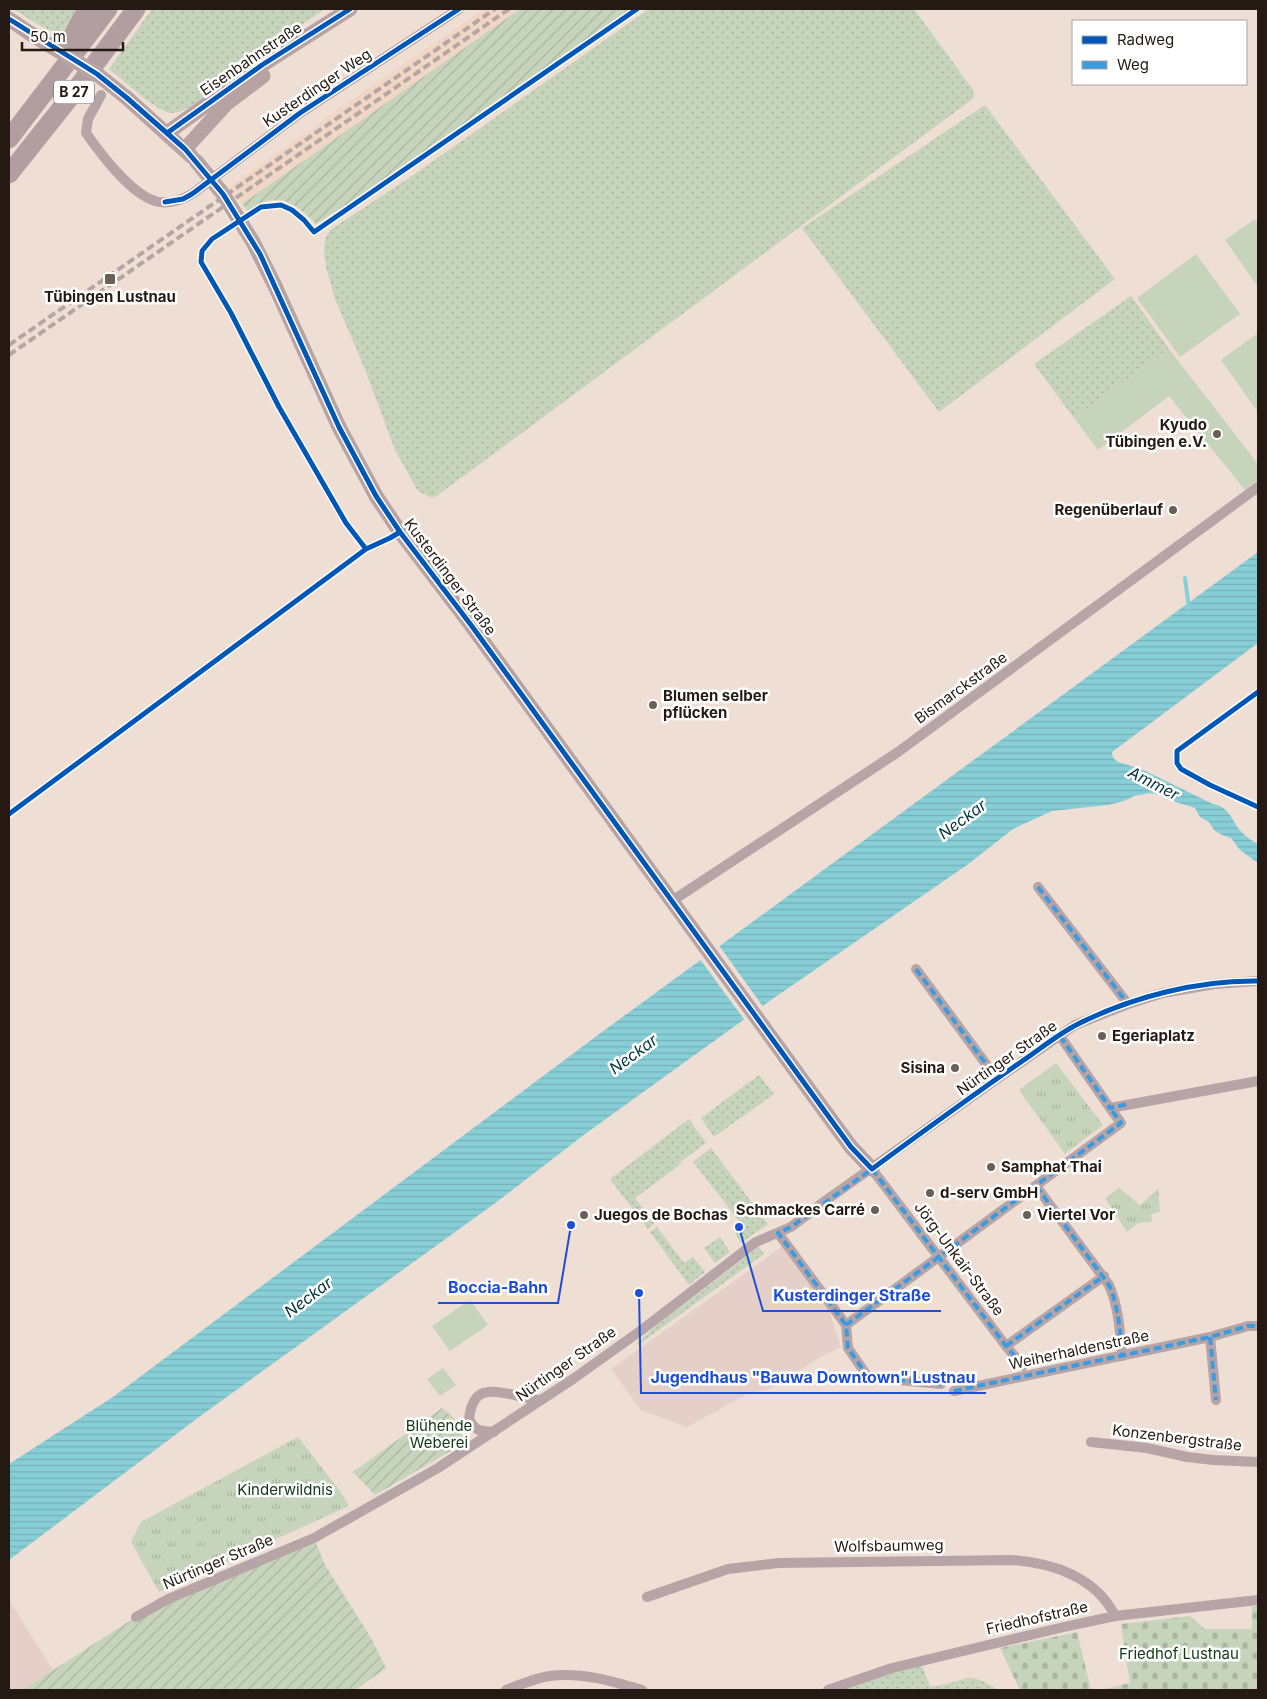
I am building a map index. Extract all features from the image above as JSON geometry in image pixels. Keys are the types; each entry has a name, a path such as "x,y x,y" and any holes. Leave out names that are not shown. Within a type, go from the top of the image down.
{"highway":[{"path":"52,84 61,57 74,37 87,9"},
{"name":"B 27","path":"9,139 108,9"},
{"name":"B 27","path":"9,174 71,96 136,9"}],"street":[{"name":"Eisenbahnstraße","path":"167,133 216,97 350,9"},
{"name":"Kusterdinger Weg","path":"101,95 88,119 86,134 114,169 136,189 155,201 174,202 192,194 300,113 459,9"},
{"name":"Kusterdinger Straße","path":"9,19 97,74 127,98 185,149 222,194 253,242 275,286 328,406 376,496 400,532 471,625 851,1147 872,1168"},
{"name":"Eisenbahnstraße","path":"185,149 227,103 281,61 298,42"},
{"name":"Bismarckstraße","path":"672,901 898,752 1258,487"},
{"path":"1038,887 1128,1004"},
{"path":"916,969 997,1078"},
{"name":"Nürtinger Straße","path":"136,1617 168,1599 314,1538 438,1468 573,1379 756,1242 791,1227 997,1078 1082,1022 1128,1004 1164,993 1195,987 1258,981"},
{"path":"846,1325 1121,1123 1060,1036"},
{"path":"1110,1108 1258,1081"},
{"name":"Jörg-Unkair-Straße","path":"872,1168 1023,1366"},
{"path":"1036,1186 1104,1276 1114,1297 1118,1312 1122,1356"},
{"path":"778,1233 846,1325 848,1348 868,1377 941,1384"},
{"path":"1006,1346 1104,1276"},
{"name":"Weiherhaldenstraße","path":"954,1391 1210,1337 1248,1326 1258,1326"},
{"path":"1210,1337 1216,1400"},
{"path":"494,1432 481,1431 473,1427 469,1419 474,1402 480,1394 490,1392 504,1393 540,1400"},
{"name":"Konzenbergstraße","path":"1091,1442 1147,1448 1187,1457 1258,1462"},
{"name":"Wolfsbaumweg","path":"648,1597 716,1572 754,1565 778,1563 1012,1560 1049,1565 1073,1575 1100,1595 1110,1605 1115,1616"},
{"name":"Friedhofstraße","path":"828,1690 892,1668 1115,1616 1258,1600"},
{"path":"506,1690 549,1676 570,1675 594,1678 642,1690"}],"shaded area":[{"path":"484,9 520,9 242,204 229,187 337,110"},
{"path":"783,1246 828,1307 841,1347 817,1359 770,1389 747,1394 687,1427 641,1410 611,1369"},
{"path":"9,1600 53,1670 22,1690 9,1690"}],"green space":[{"path":"13,9 81,9 66,38 37,24"},
{"path":"152,9 325,9 281,39 276,36 225,75 230,78 202,100 178,112 171,113 148,101 109,69"},
{"path":"520,9 631,9 388,178 316,224 300,209 284,201 267,201 248,211 242,204"},
{"path":"649,9 914,9 973,90 974,98 432,498 418,491 395,450 364,367 335,299 326,267 325,239 330,230 409,178"},
{"path":"985,105 1115,279 939,412 802,228"},
{"path":"1255,219 1258,224 1258,287 1225,240"},
{"path":"1196,254 1240,314 1180,357 1137,298"},
{"path":"1131,296 1169,349 1074,418 1034,364"},
{"path":"1258,333 1258,412 1221,360"},
{"name":"Kyudo Tübingen e.V.","path":"1169,349 1258,464 1258,480 1245,490 1169,396 1098,450 1074,418"},
{"path":"1056,1063 1103,1125 1065,1154 1019,1090"},
{"path":"759,1075 774,1094 714,1137 701,1118"},
{"path":"689,1119 706,1143 635,1198 654,1223 648,1229 610,1179"},
{"path":"711,1148 768,1224 741,1243 735,1233 744,1227 693,1162"},
{"path":"1119,1188 1140,1205 1158,1189 1160,1212 1151,1214 1152,1222 1138,1223 1127,1232 1105,1198"},
{"path":"657,1227 684,1263 693,1257 705,1272 689,1285 650,1232"},
{"path":"720,1237 730,1252 715,1263 704,1248"},
{"path":"759,1247 764,1254 638,1345 636,1344 657,1325"},
{"path":"470,1300 488,1325 450,1351 432,1326"},
{"path":"443,1368 456,1385 440,1396 427,1379"},
{"name":"Blühende Weberei","path":"442,1408 453,1417 466,1442 375,1495 353,1472"},
{"name":"Kinderwildnis","path":"298,1437 340,1491 349,1506 159,1592 131,1542 141,1522"},
{"path":"314,1538 325,1565 371,1638 386,1668 355,1690 22,1690 136,1617"},
{"name":"Friedhof Lustnau","path":"1252,1606 1258,1606 1258,1690 1101,1690 1130,1683 1121,1624 1190,1616 1205,1629 1252,1629"},
{"name":"Friedhof Lustnau","path":"1077,1632 1091,1690 1020,1690 1000,1648"},
{"path":"920,1661 930,1686 973,1678 999,1690 828,1690"}],"water":[{"path":"1258,552 1258,643 1112,752 1113,758 1118,762 1141,769 1224,809 1230,814 1240,831 1258,844 1258,863 1240,850 1231,838 1214,830 1209,822 1200,817 1195,808 1176,802 1169,797 1150,793 1134,796 1108,805 1052,811 1013,829 967,865 771,1000 585,1134 498,1201 199,1417 9,1560 9,1464 113,1397 598,1035"}],"pier":[{"path":"718,944 764,1008 746,1022 699,958"}],"waterway":[{"path":"1185,578 1189,608"}],"railway":[{"path":"9,345 495,9"},
{"path":"9,355 509,9"}],"marked path":[{"path":"1038,887 1128,1004"},
{"path":"916,969 997,1079"},
{"path":"1060,1036 1110,1108 1128,1104"},
{"path":"846,1325 1121,1123 1110,1108"},
{"path":"941,1384 868,1377 848,1348 846,1325 778,1233 791,1227 872,1169 1023,1366"},
{"path":"1036,1186 1109,1285 1117,1311 1122,1356"},
{"path":"1006,1346 1104,1276"},
{"path":"954,1391 1210,1337 1248,1326 1258,1326"},
{"path":"1210,1337 1216,1400"}],"cycle path":[{"path":"167,133 262,65 350,9"},
{"path":"165,202 183,199 192,194 300,113 459,9"},
{"path":"366,549 346,523 279,407 231,313 201,262 202,251 212,239 261,207 281,205 292,210 314,232 637,9"},
{"path":"9,19 97,74 127,98 185,149 223,194 260,254 339,427 376,496 400,532 471,625 851,1147 872,1169 983,1088 1056,1037 1078,1024 1120,1006 1166,992 1235,981 1258,981"},
{"path":"9,814 366,549 400,532"},
{"path":"1258,692 1177,751 1177,763 1181,769 1210,785 1258,807"}],"place":[{"name":"Tübingen Lustnau","path":"110,279"},
{"name":"Kyudo Tübingen e.V.","path":"1217,434"},
{"name":"Regenüberlauf","path":"1173,510"},
{"name":"Blumen selber pflücken","path":"653,705"},
{"name":"Egeriaplatz","path":"1102,1036"},
{"name":"Sisina","path":"955,1068"},
{"name":"Samphat Thai","path":"991,1167"},
{"name":"d-serv GmbH","path":"930,1193"},
{"name":"Schmackes Carré","path":"875,1210"},
{"name":"Juegos de Bochas","path":"584,1215"},
{"name":"Viertel Vor","path":"1027,1215"},
{"name":"Boccia-Bahn","path":"571,1225"},
{"name":"Kusterdinger Straße","path":"739,1227"},
{"name":"Jugendhaus \"Bauwa Downtown\" Lustnau","path":"639,1293"}],"water label":[{"name":"Ammer","path":"1154,783"},
{"name":"Neckar","path":"962,819"},
{"name":"Neckar","path":"633,1054"},
{"name":"Neckar","path":"308,1297"}]}
